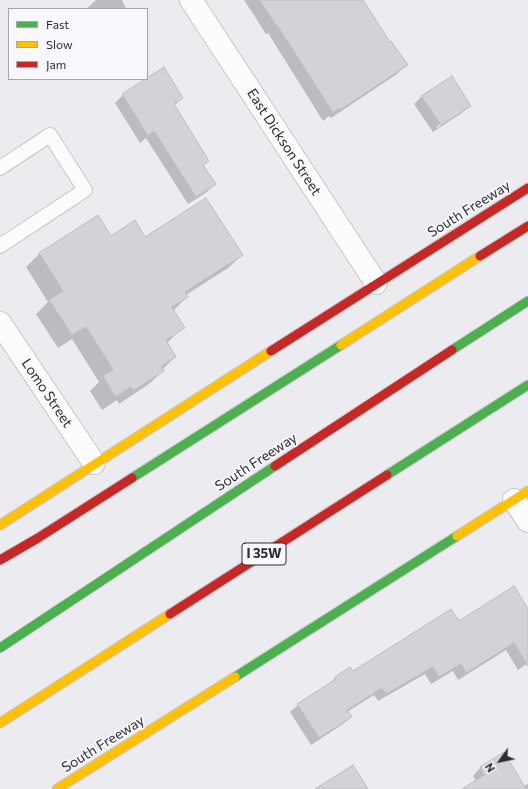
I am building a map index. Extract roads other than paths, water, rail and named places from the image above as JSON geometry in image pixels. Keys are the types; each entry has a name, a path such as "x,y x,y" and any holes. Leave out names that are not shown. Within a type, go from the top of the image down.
{"main road":[{"name":"South Freeway","path":"0,525 94,463 376,283 528,188"},
{"path":"0,560 38,538 528,226"},
{"name":"South Freeway","path":"0,648 338,424 528,301"},
{"name":"I 35W","path":"0,723 528,386"},
{"name":"South Freeway","path":"57,789 521,495"}],"street":[{"name":"East Dickson Street","path":"191,0 376,283"},
{"name":"Lomo Street","path":"0,322 94,463"},
{"path":"521,495 528,522"}],"lane":[{"path":"0,168 50,135 85,190 0,246"}]}
